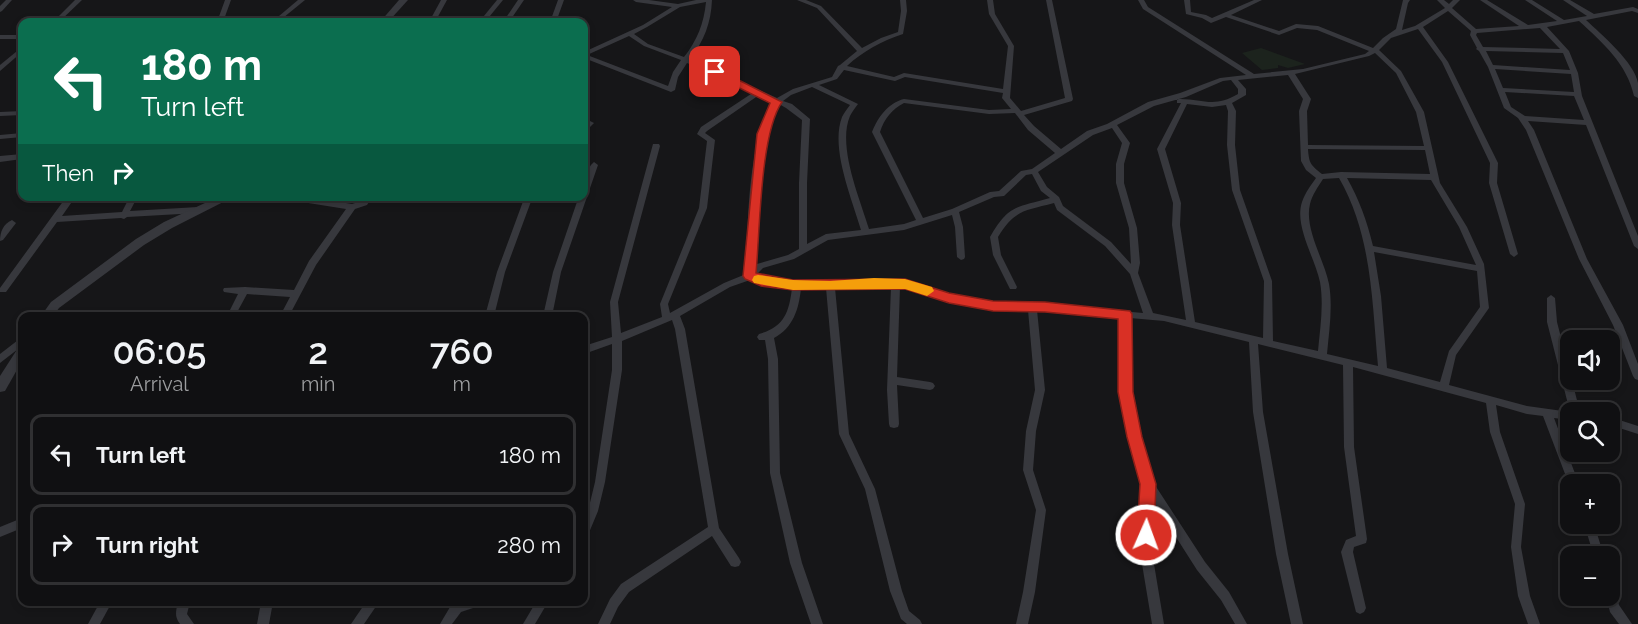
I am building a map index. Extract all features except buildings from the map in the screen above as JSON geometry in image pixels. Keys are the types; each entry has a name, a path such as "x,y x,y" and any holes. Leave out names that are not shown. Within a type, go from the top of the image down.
{"street":[{"path":"0,10 9,0"},
{"path":"70,11 79,0"},
{"path":"61,18 88,0"},
{"path":"221,18 228,0"},
{"path":"280,18 302,0"},
{"path":"388,18 404,0"},
{"path":"434,18 444,0"},
{"path":"485,18 500,0"},
{"path":"509,18 520,0"},
{"path":"554,18 561,0"},
{"path":"636,0 678,6"},
{"path":"588,53 645,26 678,6 707,0 709,12 695,48 677,69 671,90 588,57"},
{"path":"800,0 819,7 862,52"},
{"path":"750,276 762,134 772,108 777,102 811,84 835,78 840,67 862,52 882,39 901,33 903,0"},
{"path":"990,0 992,14 1011,46 1006,98 1017,112 1059,152"},
{"path":"921,222 876,132 878,126 896,103 904,101 989,112 1017,112 1069,99 1049,0"},
{"path":"1141,0 1145,8 1251,75"},
{"path":"1187,0 1188,13 1204,16 1211,21 1259,0"},
{"path":"1232,0 1236,10"},
{"path":"588,349 671,317 727,285 750,276 760,266 791,257 826,237 904,227 955,211 993,194 1001,194 1024,173 1034,171 1090,133 1151,104 1222,79 1290,72 1341,62 1376,51 1386,38 1399,30 1407,0"},
{"path":"1440,0 1474,31 1542,26 1635,10 1631,0"},
{"path":"1386,38 1419,26 1424,21 1449,9 1457,0"},
{"path":"1483,0 1526,27"},
{"path":"1528,0 1564,22"},
{"path":"1566,0 1594,16"},
{"path":"1226,15 1279,33 1296,26 1318,28 1376,51 1399,72 1420,112 1434,177 1463,227 1481,268 1485,308 1452,354 1444,387"},
{"path":"1581,19 1631,75 1637,86 1638,96"},
{"path":"1419,26 1445,62 1494,163 1493,183 1514,254"},
{"path":"1542,26 1566,51 1574,72 1578,94 1638,246"},
{"path":"1474,31 1473,36 1491,66 1508,108 1522,117 1590,123"},
{"path":"629,33 646,45 685,59 789,106 806,119 803,250"},
{"path":"0,37 18,37"},
{"path":"1479,49 1566,51"},
{"path":"0,69 18,53"},
{"path":"1491,66 1574,72"},
{"path":"840,67 895,79 904,75 1007,92"},
{"path":"1290,72 1307,99 1303,111 1305,160 1309,168 1320,177 1341,175 1434,177"},
{"path":"1167,99 1210,106 1229,104 1242,95 1242,89 1233,78"},
{"path":"811,84 854,104 846,116 842,133 846,166 866,232"},
{"path":"1500,90 1578,94"},
{"path":"735,562 714,529 680,329 664,304 703,208 711,140 701,134 704,129 759,92"},
{"path":"1185,102 1161,149 1177,203 1176,225 1191,324"},
{"path":"1229,104 1232,111 1231,145 1236,190 1268,281 1268,343"},
{"path":"0,114 18,113"},
{"path":"1522,117 1540,151 1550,184 1583,259 1618,325 1638,375"},
{"path":"1113,124 1126,143 1120,164 1120,183 1133,228 1136,263 1134,273"},
{"path":"0,137 18,135"},
{"path":"588,522 600,482 617,370 614,302 656,146"},
{"path":"1305,147 1427,148"},
{"path":"0,159 18,158"},
{"path":"588,182 594,165"},
{"path":"1034,171 1044,189 1056,199 1060,208 1108,244 1134,273 1149,316"},
{"path":"1341,175 1352,191 1369,248 1383,371"},
{"path":"1320,177 1309,194 1305,206 1306,222 1324,282 1322,355"},
{"path":"1001,194 1014,210"},
{"path":"1013,287 997,255 994,237 1004,219 1014,210 1056,199"},
{"path":"3,291 69,201"},
{"path":"124,216 132,201"},
{"path":"50,312 55,305 140,242 168,225 221,201"},
{"path":"315,201 352,207 365,201"},
{"path":"490,312 501,272 527,201"},
{"path":"548,312 557,272 581,201"},
{"path":"287,312 312,263 352,207"},
{"path":"56,219 205,210"},
{"path":"955,211 959,227 960,257"},
{"path":"0,238 12,223"},
{"path":"1369,248 1481,268"},
{"path":"750,276 761,281 798,285 905,284 949,298 993,306 1149,316 1322,355 1490,400 1560,415"},
{"path":"894,424 896,284"},
{"path":"798,285 791,319 765,337 773,359 775,473 796,562 817,624"},
{"path":"830,286 844,434 870,489 896,591 905,615 916,624"},
{"path":"227,290 297,294"},
{"path":"233,312 245,290"},
{"path":"1551,298 1552,322 1572,402"},
{"path":"1022,624 1041,510 1028,470 1031,432 1040,390 1032,307"},
{"path":"1125,314 1125,392 1148,484 1146,552 1158,624"},
{"path":"1253,340 1258,412 1283,564 1297,624"},
{"path":"0,359 18,344"},
{"path":"0,387 18,358"},
{"path":"1348,362 1349,447 1362,539 1350,544 1347,552 1360,608"},
{"path":"893,380 930,386"},
{"path":"1490,400 1495,432 1520,504 1516,547 1524,596 1534,624"},
{"path":"1547,413 1570,474"},
{"path":"1620,424 1638,430"},
{"path":"1148,484 1201,566 1225,596 1240,624"},
{"path":"0,532 18,525"},
{"path":"604,624 614,603 625,588 714,529"},
{"path":"94,624 104,606"},
{"path":"183,606 181,616 188,624"},
{"path":"263,624 266,606"},
{"path":"357,624 370,606"},
{"path":"446,624 453,610 459,606"},
{"path":"529,624 540,606"},
{"path":"1614,606 1626,624"}],"shaded area":[{"path":"1261,48 1305,64 1288,68 1278,65 1278,68 1262,70 1242,53"}],"slow traffic":[{"path":"758,280 793,285 830,286 874,282 905,284 927,291"}],"route":[{"path":"715,72 777,102 772,108 762,134 753,216 750,276 761,281 793,285 830,286 874,282 905,284 949,298 993,306 1045,307 1125,314 1127,338 1124,364 1125,392 1148,484 1146,535"}]}
